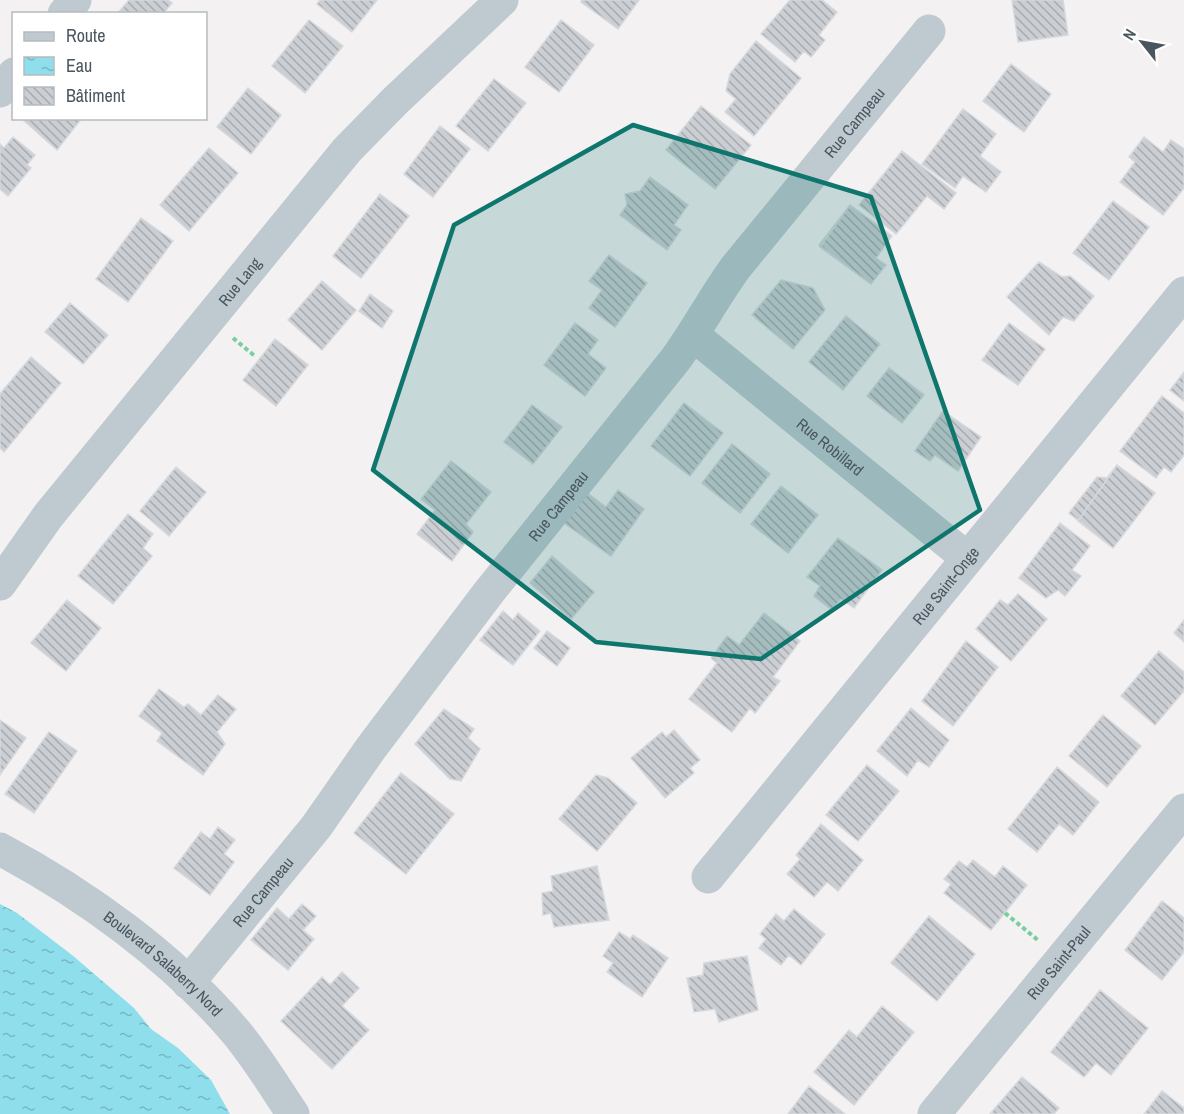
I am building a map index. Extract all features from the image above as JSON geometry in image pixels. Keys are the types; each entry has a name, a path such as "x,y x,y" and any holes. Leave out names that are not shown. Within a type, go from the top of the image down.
{"street":[{"path":"66,12 75,0"},
{"name":"Rue Lang","path":"0,584 54,508 347,150 395,101 502,0"},
{"name":"Rue Campeau","path":"188,983 316,827 371,748 489,592 693,335 731,274 929,31"},
{"path":"0,91 12,76"},
{"name":"Rue Saint-Onge","path":"708,877 1184,293"},
{"name":"Rue Robillard","path":"693,335 967,558"},
{"name":"Rue Saint-Paul","path":"934,1114 1184,810"},
{"name":"Boulevard Salaberry Nord","path":"0,849 97,910 146,946 188,983 235,1031 257,1059 293,1114"}],"path":[{"path":"1005,913 1062,959"}],"highlighted area":[{"path":"633,125 871,197 980,510 761,659 596,642 373,470 454,225"}],"water":[{"path":"0,904 17,913 72,955 134,1008 151,1029 178,1048 211,1080 230,1114 0,1114"}],"building":[{"path":"129,0 168,0 172,3 165,12 119,12"},
{"path":"320,0 377,0 352,32 317,4"},
{"path":"582,0 639,0 618,29 581,2"},
{"path":"790,0 822,0 837,12 819,35 825,40 811,57 804,51 795,62 761,34"},
{"path":"1012,0 1063,0 1068,35 1018,42"},
{"path":"309,20 343,46 305,93 272,66"},
{"path":"561,20 594,45 559,92 525,67"},
{"path":"756,41 801,78 754,136 725,112 736,99 726,91 730,74"},
{"path":"1011,64 1051,94 1024,132 983,101"},
{"path":"494,79 526,103 488,151 456,126"},
{"path":"248,88 281,115 251,154 217,127"},
{"path":"701,106 751,145 715,189 666,150"},
{"path":"963,109 996,134 980,156 1001,172 986,192 963,176 955,188 922,164"},
{"path":"23,120 80,120 57,150"},
{"path":"440,126 470,149 433,197 404,174"},
{"path":"13,137 35,155 27,165 31,168 8,196 0,189 0,144 4,148"},
{"path":"1144,137 1163,152 1171,140 1184,149 1184,188 1163,215 1120,182 1135,162 1129,157"},
{"path":"209,148 238,173 189,231 160,205"},
{"path":"902,151 956,193 944,209 927,196 896,234 859,205"},
{"path":"650,177 688,205 674,225 681,230 667,250 620,215 627,205 625,194 640,191"},
{"path":"380,194 409,216 361,278 333,256"},
{"path":"1113,201 1149,227 1109,280 1073,253"},
{"path":"850,205 892,236 876,258 886,265 871,284 820,247"},
{"path":"850,205 892,236 876,258 886,265 871,284 819,245"},
{"path":"141,218 173,241 128,302 96,279"},
{"path":"609,255 647,283 615,327 589,308 602,290 589,281"},
{"path":"1039,262 1062,277 1070,276 1094,296 1074,321 1063,317 1049,335 1007,297"},
{"path":"781,280 813,288 825,310 793,349 752,315"},
{"path":"322,281 356,310 322,350 288,320"},
{"path":"370,294 393,311 382,328 359,311"},
{"path":"70,303 108,335 83,364 45,332"},
{"path":"846,316 880,344 843,390 809,362"},
{"path":"575,323 598,340 588,354 606,368 585,396 544,365"},
{"path":"1009,323 1045,349 1018,385 982,360"},
{"path":"275,339 308,365 276,406 243,380"},
{"path":"31,357 61,383 4,452 0,448 0,394"},
{"path":"889,368 924,395 902,423 867,396"},
{"path":"1184,372 1184,401 1170,390"},
{"path":"1162,396 1184,413 1184,455 1171,472 1164,467 1156,478 1120,451"},
{"path":"684,403 723,433 690,476 651,446"},
{"path":"532,405 562,427 533,464 504,442"},
{"path":"943,411 981,437 958,471 935,455 930,461 915,451"},
{"path":"732,444 770,474 740,513 702,483"},
{"path":"451,461 491,492 466,524 473,532 452,561 417,534 435,510 421,499"},
{"path":"1117,465 1155,493 1113,548 1069,513 1097,477 1107,478"},
{"path":"1117,465 1155,493 1113,548 1078,521"},
{"path":"176,467 206,492 169,536 140,511"},
{"path":"781,486 818,515 788,553 751,524"},
{"path":"618,490 644,509 611,556 564,523 586,492 606,507"},
{"path":"128,514 153,534 143,548 152,556 113,604 78,576"},
{"path":"1060,523 1090,546 1072,570 1081,576 1065,596 1058,590 1046,598 1019,578"},
{"path":"838,538 882,570 854,608 841,599 832,610 814,596 820,586 807,577"},
{"path":"552,556 594,592 571,619 530,583"},
{"path":"1018,594 1047,619 1011,661 976,629 1000,600 1008,605"},
{"path":"67,600 101,628 66,671 31,643"},
{"path":"503,611 513,620 518,613 540,631 513,665 480,640"},
{"path":"764,613 800,641 773,677 780,681 755,713 750,708 732,732 689,699 717,663 711,658 727,636 739,645"},
{"path":"1184,620 1184,642 1174,633"},
{"path":"547,631 570,648 557,666 534,648"},
{"path":"966,641 998,667 953,726 922,701"},
{"path":"1159,651 1184,672 1184,691 1155,725 1121,696"},
{"path":"159,689 184,707 188,704 201,715 218,695 236,709 217,732 225,744 203,775 157,741 162,733 139,716"},
{"path":"911,708 949,740 929,767 918,760 907,776 877,751"},
{"path":"444,709 474,729 468,738 480,749 461,781 450,779 415,744"},
{"path":"1103,715 1141,746 1107,787 1069,756"},
{"path":"0,720 26,738 0,775"},
{"path":"674,730 700,760 690,768 694,773 665,798 631,758 662,732 666,737"},
{"path":"49,732 77,751 34,813 5,794"},
{"path":"867,765 899,791 858,841 826,815"},
{"path":"1057,767 1099,802 1073,835 1059,824 1037,852 1008,829"},
{"path":"401,773 454,814 406,874 354,833"},
{"path":"596,775 608,778 637,803 597,851 559,819"},
{"path":"821,824 863,860 838,891 827,882 814,897 787,874 800,859 796,855"},
{"path":"218,827 235,840 224,854 234,862 210,895 174,868 201,832 210,839"},
{"path":"973,860 995,877 1003,866 1027,885 991,930 944,893 951,884 944,879 959,861 967,867"},
{"path":"597,866 609,920 554,927 551,913 543,915 542,893 553,891 551,876"},
{"path":"1162,901 1184,918 1184,952 1162,980 1125,950"},
{"path":"302,904 316,916 303,930 314,939 288,970 251,940 277,908 289,919"},
{"path":"794,909 825,934 801,965 789,955 781,965 759,948 766,939 760,934 776,914 784,921"},
{"path":"929,916 975,954 937,1001 891,963"},
{"path":"619,932 630,939 633,935 668,958 642,997 607,972 613,963 603,956"},
{"path":"747,956 758,1010 719,1022 715,1009 694,1012 687,978 703,975 704,963"},
{"path":"342,972 359,988 342,1006 369,1030 332,1069 281,1021 322,977 330,985"},
{"path":"1100,990 1148,1028 1111,1075 1096,1063 1084,1077 1051,1052"},
{"path":"882,1006 914,1032 854,1105 814,1072 849,1030 857,1037"},
{"path":"1022,1077 1059,1108 1054,1114 990,1114"},
{"path":"809,1086 845,1114 788,1114"},
{"path":"1162,1091 1184,1108 1184,1114 1144,1114"}]}
